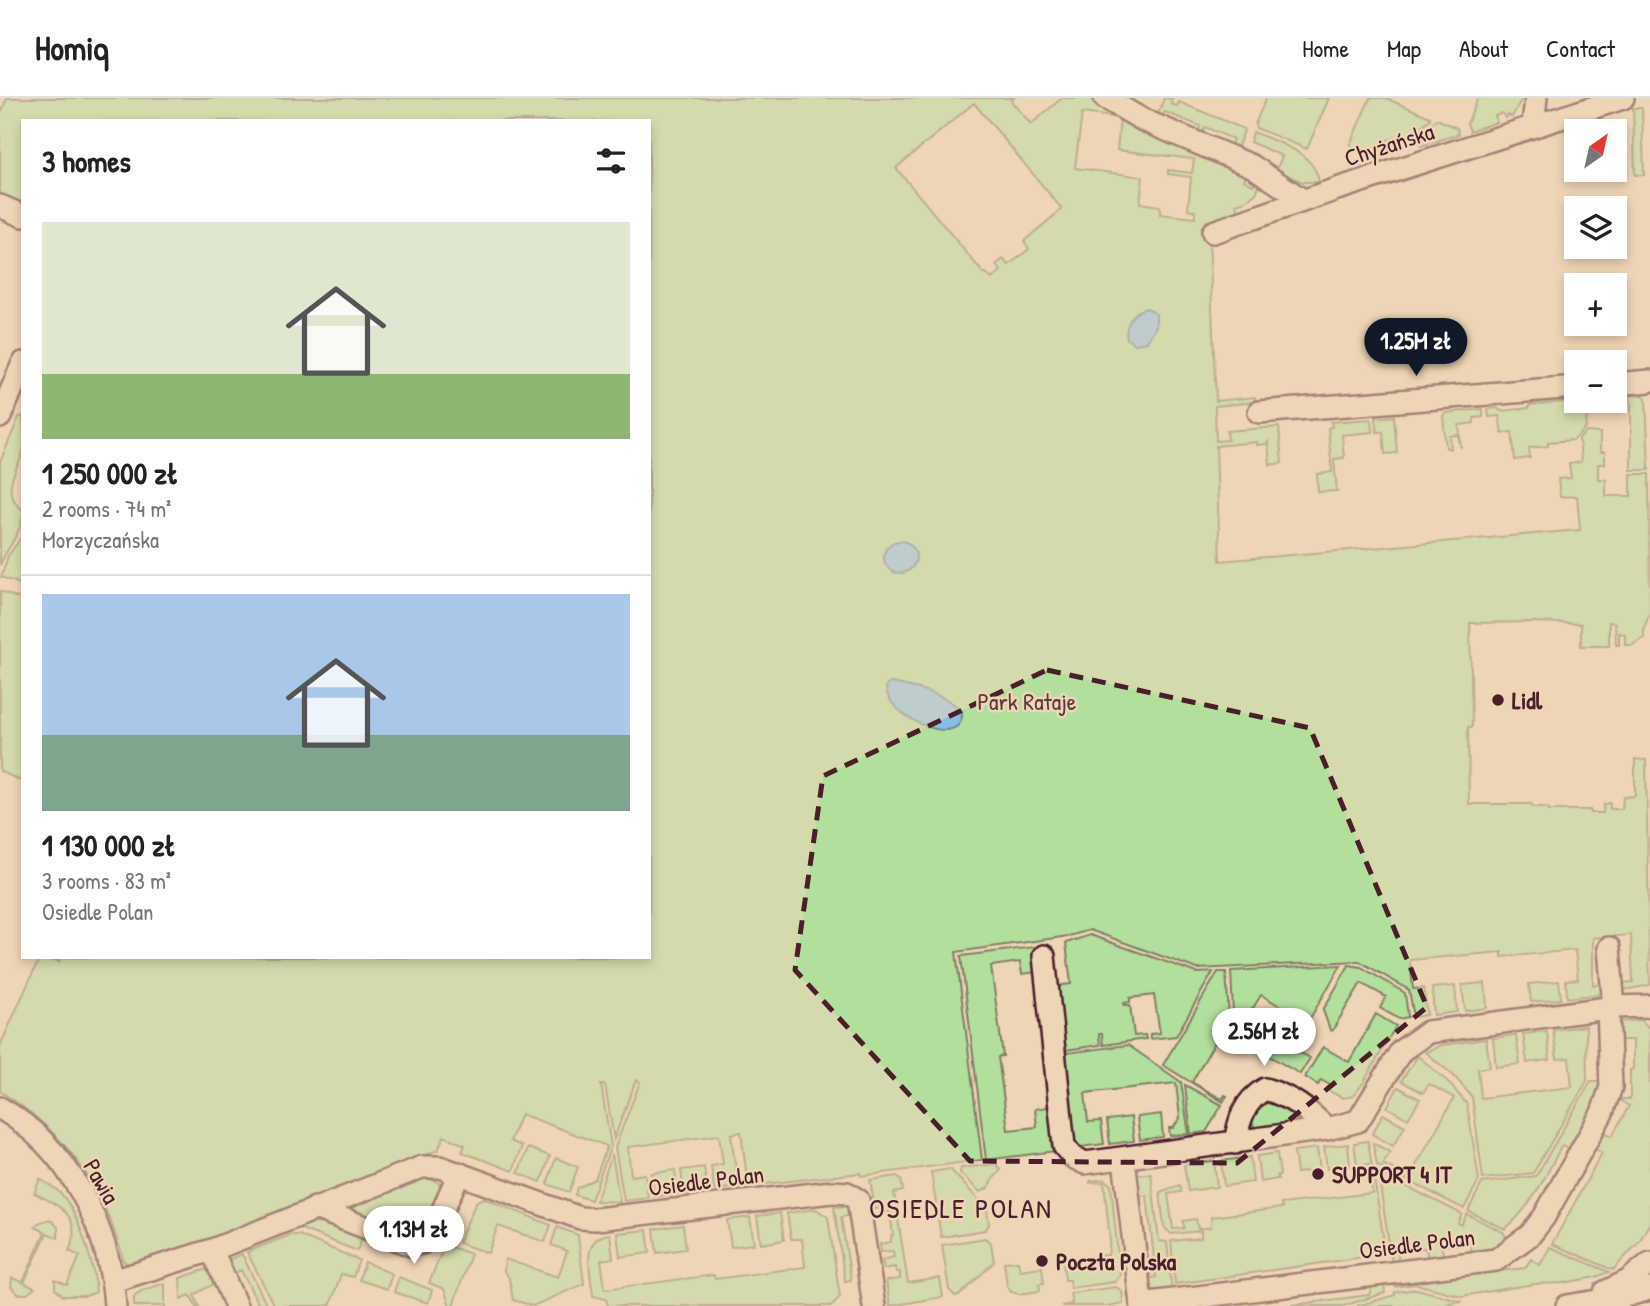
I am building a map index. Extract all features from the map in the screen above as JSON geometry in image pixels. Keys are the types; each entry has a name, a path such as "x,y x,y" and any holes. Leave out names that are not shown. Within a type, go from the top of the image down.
{"street":[{"path":"1105,98 1143,120 1252,166 1303,200"},
{"path":"1533,125 1536,98"},
{"name":"Chyżańska","path":"1213,232 1303,200 1623,98"},
{"path":"0,206 21,214"},
{"path":"0,417 21,368"},
{"path":"1627,383 1650,381"},
{"path":"1259,412 1564,388"},
{"name":"Osiedle Polan","path":"1124,1159 1141,1305 1496,1260 1530,1235 1544,1217 1602,1113 1611,1087 1612,996 1609,948"},
{"path":"1044,956 1065,1146 1073,1157 1085,1163 1327,1129 1358,1121 1401,1051 1428,1032 1611,1007 1650,1006"},
{"path":"1235,1143 1244,1110 1253,1096 1265,1089 1283,1095 1305,1108 1327,1129"},
{"name":"Pawia","path":"0,1108 25,1125 49,1149 76,1183 96,1223 113,1281 115,1306"},
{"name":"Osiedle Polan","path":"113,1281 212,1250 422,1167 440,1167 580,1218 596,1219 832,1192 847,1193 858,1200 874,1306"},
{"path":"315,1208 411,1245 422,1243 432,1235 459,1173"},
{"path":"212,1250 236,1306"},
{"path":"1572,1305 1628,1282 1650,1263"},
{"path":"1572,1305 1622,1297 1650,1289"}],"highlighted area":[{"path":"1047,670 1310,728 1427,1007 1237,1163 970,1161 795,970 823,776"}],"green space":[{"name":"Park Rataje","path":"7,98 1014,98 1011,101 1031,124 1062,98 1095,98 1249,170 1244,180 1253,185 1257,176 1257,192 1247,201 1236,204 1239,211 1205,224 1212,229 1209,238 1216,401 1255,397 1255,402 1215,406 1216,441 1228,440 1227,431 1279,427 1282,463 1270,465 1268,442 1257,445 1257,442 1216,446 1220,561 1580,530 1577,496 1560,497 1558,479 1571,478 1569,464 1581,462 1579,439 1586,432 1600,433 1600,452 1605,452 1605,464 1598,464 1598,479 1606,479 1606,496 1631,496 1631,474 1649,474 1650,613 1644,628 1644,638 1632,645 1625,645 1625,634 1619,633 1619,645 1616,645 1615,623 1609,622 1609,646 1581,646 1581,624 1470,623 1472,727 1468,727 1469,804 1531,804 1534,807 1547,807 1549,810 1590,810 1591,813 1603,813 1604,804 1610,803 1610,809 1622,809 1623,797 1635,796 1635,759 1646,760 1650,985 1625,990 1621,983 1633,982 1631,935 1593,938 1593,985 1605,984 1602,994 1567,998 1566,980 1578,979 1575,950 1502,957 1502,952 1410,960 1413,989 1424,988 1427,1015 1414,1017 1409,990 1359,961 1197,969 1090,930 1069,936 956,952 982,1160 861,1176 860,1173 748,1186 741,1132 731,1134 738,1187 714,1190 711,1166 723,1164 719,1135 628,1147 631,1176 645,1174 648,1198 624,1201 615,1147 640,1082 636,1080 614,1139 605,1085 601,1085 611,1146 591,1200 575,1195 577,1188 595,1179 607,1146 521,1114 510,1141 522,1146 513,1171 462,1152 465,1145 444,1136 438,1150 174,1256 135,1266 124,1262 105,1209 79,1164 45,1125 0,1091 0,1046 39,959 59,962 60,959 651,959 651,119 21,119 21,204 0,196 0,115","holes":["974,103 1062,209 1024,241 1029,249 1009,265 1003,259 996,265 1001,271 992,279 984,274 896,168","1082,113 1120,118 1117,150 1194,159 1192,173 1168,170 1168,174 1191,177 1188,209 1195,211 1195,218 1160,214 1160,206 1140,203 1143,177 1075,168"]},
{"path":"1164,98 1172,99 1171,104 1177,106 1179,102 1242,128 1244,131 1237,148 1228,151 1233,139 1205,127 1202,134 1198,132 1200,126 1165,112 1162,116 1158,114"},
{"path":"1266,98 1329,98 1307,149 1256,128 1255,124"},
{"path":"1370,98 1385,98 1430,119 1413,134 1386,141 1387,144 1380,146 1382,151 1369,155 1352,148 1350,144"},
{"path":"1478,98 1522,98 1512,117 1508,115 1505,118 1502,113 1495,116 1497,122 1470,131 1467,124"},
{"path":"1633,108 1642,108 1644,175 1635,175"},
{"path":"1437,119 1457,128 1459,134 1421,146 1420,142 1415,143 1413,139"},
{"path":"1253,132 1303,155 1316,171 1319,182 1303,182 1276,171 1282,156 1250,142"},
{"path":"1643,395 1646,398 1649,470 1631,470 1631,399 1627,396"},
{"path":"1564,402 1564,413 1587,413 1586,428 1574,440 1548,442 1548,446 1529,448 1530,458 1515,460 1512,432 1502,433 1499,416 1489,417 1488,409 1497,408 1501,411 1529,408 1529,405"},
{"path":"1483,409 1483,417 1474,418 1474,423 1459,425 1461,448 1458,435 1450,436 1451,449 1446,448 1445,413"},
{"path":"1394,416 1397,453 1385,454 1383,432 1377,432 1376,418"},
{"path":"19,417 21,456 10,490 21,508 21,522 0,565 0,462"},
{"path":"1371,419 1372,432 1342,435 1344,458 1334,459 1337,491 1318,492 1317,474 1332,472 1328,428 1332,427 1331,422"},
{"path":"21,538 21,584 1,577 8,556"},
{"path":"0,591 21,599 21,781 0,771"},
{"path":"1090,935 1197,973 1213,972 1176,1036 1150,1039 1150,1034 1160,1033 1154,995 1130,998 1130,1002 1124,1005 1130,1005 1134,1036 1145,1035 1146,1039 1103,1045 1102,1034 1099,1034 1100,1045 1065,1050 1058,989 1062,985 1071,984 1066,943"},
{"path":"1034,947 1037,972 1022,974 1020,962 991,966 1003,1056 998,1057 1008,1130 1037,1127 1035,1109 1054,1106 1056,1151 986,1160 961,956"},
{"path":"1341,965 1308,1022 1261,995 1245,1021 1233,1013 1231,971"},
{"path":"1349,965 1361,967 1405,993 1408,1017 1399,1019 1380,1008 1386,997 1361,983 1332,1031 1330,1030 1323,1010"},
{"path":"1218,972 1226,972 1229,1017 1192,1082 1222,1099 1227,1096 1223,1102 1163,1065"},
{"path":"1559,981 1561,999 1531,1002 1529,984"},
{"path":"1485,983 1487,1008 1465,1011 1462,985"},
{"path":"1455,986 1457,1012 1434,1015 1432,988"},
{"path":"1376,1014 1396,1026 1353,1096 1343,1098 1327,1090 1330,1085 1321,1080 1318,1085 1305,1077 1323,1047 1349,1062"},
{"path":"1641,1020 1649,1028 1650,1043 1650,1223 1639,1242 1613,1270 1552,1244 1602,1153 1592,1147 1601,1130 1612,1136 1629,1106 1618,1099 1630,1099 1633,1040 1617,1040 1620,1022"},
{"path":"1586,1026 1587,1081 1533,1173 1483,1179 1472,1097 1454,1076 1425,1052 1442,1045 1486,1039 1490,1067 1478,1069 1481,1098 1572,1087 1569,1058 1557,1059 1553,1030"},
{"path":"1261,1030 1310,1058 1300,1074 1261,1051"},
{"path":"1547,1031 1550,1060 1527,1063 1523,1034"},
{"path":"1516,1035 1520,1064 1496,1067 1493,1038"},
{"path":"1128,1045 1181,1082 1189,1134 1170,1136 1169,1128 1173,1128 1180,1118 1176,1083 1085,1093 1088,1122 1101,1121 1104,1144 1080,1147 1073,1139 1066,1053"},
{"path":"1418,1056 1448,1082 1467,1104 1479,1180 1464,1209 1377,1165 1373,1143 1390,1152 1383,1164 1409,1178 1454,1098 1429,1084 1423,1093 1401,1081"},
{"path":"1591,1081 1602,1081 1601,1092 1572,1150 1562,1145 1538,1190 1515,1220 1505,1229 1468,1211 1482,1183 1536,1176"},
{"path":"1185,1085 1222,1105 1206,1132 1191,1134"},
{"path":"1398,1087 1420,1099 1408,1119 1387,1107"},
{"path":"1267,1103 1286,1109 1298,1123 1259,1131 1253,1125 1254,1114"},
{"path":"1161,1114 1163,1137 1140,1140 1137,1117"},
{"path":"1383,1114 1405,1126 1393,1146 1372,1134"},
{"path":"1131,1117 1134,1141 1110,1144 1107,1120"},
{"path":"1368,1141 1386,1254 1175,1284 1171,1241 1201,1238 1201,1231 1171,1234 1164,1227 1160,1192 1180,1185 1181,1192 1168,1194 1173,1229 1184,1228 1183,1221 1196,1219 1198,1229 1211,1227 1211,1217 1282,1208 1281,1204 1372,1193 1369,1164 1357,1165 1354,1143"},
{"path":"1348,1144 1350,1166 1327,1169 1324,1147"},
{"path":"528,1148 550,1156 541,1182 518,1173"},
{"path":"1317,1148 1320,1170 1297,1173 1294,1151"},
{"path":"1277,1153 1280,1175 1277,1175 1278,1179 1260,1182 1257,1156"},
{"path":"612,1154 620,1202 596,1201"},
{"path":"1250,1157 1253,1182 1224,1186 1221,1161"},
{"path":"556,1158 578,1167 569,1192 547,1184"},
{"path":"1214,1161 1217,1187 1188,1191 1184,1165"},
{"path":"996,1164 1001,1170 987,1189 980,1192 960,1173 961,1168"},
{"path":"704,1167 707,1191 684,1194 681,1170"},
{"path":"950,1169 987,1209 989,1225 985,1230 941,1237 931,1172"},
{"path":"675,1170 678,1194 654,1197 651,1173"},
{"path":"1378,1172 1462,1214 1458,1223 1461,1225 1467,1214 1503,1232 1509,1241 1497,1249 1472,1255 1470,1243 1442,1246 1443,1258 1428,1259 1426,1248 1398,1252 1399,1263 1392,1264"},
{"path":"1151,1173 1159,1241 1167,1242 1172,1293 1151,1291 1144,1279 1156,1277 1147,1196 1136,1196 1135,1175"},
{"path":"897,1176 901,1179 903,1191 894,1193 908,1283 940,1278 943,1297 890,1306 886,1281 900,1279 900,1272 896,1272 895,1267 884,1269 882,1260 894,1257 893,1251 881,1252 880,1244 891,1242 893,1235 890,1212 884,1212 883,1208 875,1209 870,1180"},
{"path":"424,1177 438,1182 442,1190 429,1225 414,1236 354,1213 352,1209 353,1204"},
{"path":"40,1179 59,1192 73,1211 89,1254 96,1292 86,1296 63,1296 55,1289 55,1280 67,1285 80,1256 69,1251 74,1229 67,1214 34,1193"},
{"path":"1104,1179 1111,1185 1120,1276 1115,1282 1070,1288 1069,1280 1065,1280 1063,1264 1081,1262 1081,1258 1108,1255 1110,1241 1104,1182 1090,1183"},
{"path":"483,1198 551,1225 545,1242 498,1226 488,1253 458,1243 476,1202"},
{"path":"848,1206 852,1215 841,1217 851,1280 845,1281 834,1207"},
{"path":"816,1209 828,1217 840,1297 831,1306 608,1306 606,1299 593,1296 589,1268 590,1249 600,1237 610,1234 613,1258 601,1260 605,1289 714,1275 715,1279 805,1267 802,1239 791,1239 787,1213"},
{"path":"780,1213 784,1240 761,1244 757,1216"},
{"path":"750,1217 754,1244 731,1247 727,1220"},
{"path":"47,1220 58,1227 58,1238 47,1233 24,1283 35,1288 27,1294 18,1294 11,1287 12,1278 23,1282 45,1232 35,1227"},
{"path":"328,1224 363,1236 357,1251 294,1226"},
{"path":"683,1225 686,1249 657,1253 654,1229"},
{"path":"557,1227 578,1235 584,1284 533,1306 513,1300 509,1278 504,1271 505,1259 558,1277 567,1251 551,1245"},
{"path":"647,1230 650,1253 620,1257 617,1233"},
{"path":"290,1235 299,1235 359,1260 353,1277 341,1274 330,1306 274,1306 247,1252"},
{"path":"985,1238 991,1243 994,1262 960,1295 955,1296 949,1290 942,1245"},
{"path":"451,1247 471,1254 453,1306 450,1306 444,1289 429,1283 442,1251"},
{"path":"1550,1247 1609,1272 1564,1283 1534,1284 1462,1296 1416,1284 1395,1287 1394,1283 1525,1268 1531,1259 1540,1265"},
{"path":"242,1254 267,1306 259,1306 241,1270 231,1275 228,1260"},
{"path":"1018,1261 1020,1270 1042,1267 1044,1283 1039,1284 1040,1291 1019,1294 1011,1292 1007,1285 1004,1262"},
{"path":"365,1262 392,1274 387,1289 359,1280"},
{"path":"207,1269 217,1282 194,1295 199,1306 196,1306 190,1295 181,1299 180,1278"},
{"path":"399,1277 432,1290 428,1303 394,1292"},
{"path":"165,1283 165,1306 134,1306 134,1296"},
{"path":"1384,1284 1385,1293 1343,1306 1284,1306 1369,1295 1372,1287"},
{"path":"1116,1287 1122,1291 1123,1303 1108,1306 1061,1306 1072,1304 1070,1293"},
{"path":"1417,1289 1462,1301 1430,1306 1357,1306 1395,1295 1395,1292"}],"water":[{"path":"1147,308 1156,314 1156,326 1147,342 1135,344 1127,339 1128,324 1134,315"},
{"path":"900,541 911,546 916,557 911,568 900,573 889,568 884,557 889,546"},
{"path":"891,683 929,692 947,700 962,711 959,724 950,729 937,729 908,717 895,707 888,696 887,685"}],"place":[{"name":"Lidl","path":"1498,700"},
{"name":"SUPPORT 4 IT","path":"1318,1174"},
{"name":"Poczta Polska","path":"1042,1261"}],"district":[{"name":"OSIEDLE POLAN","path":"961,1208"}]}
